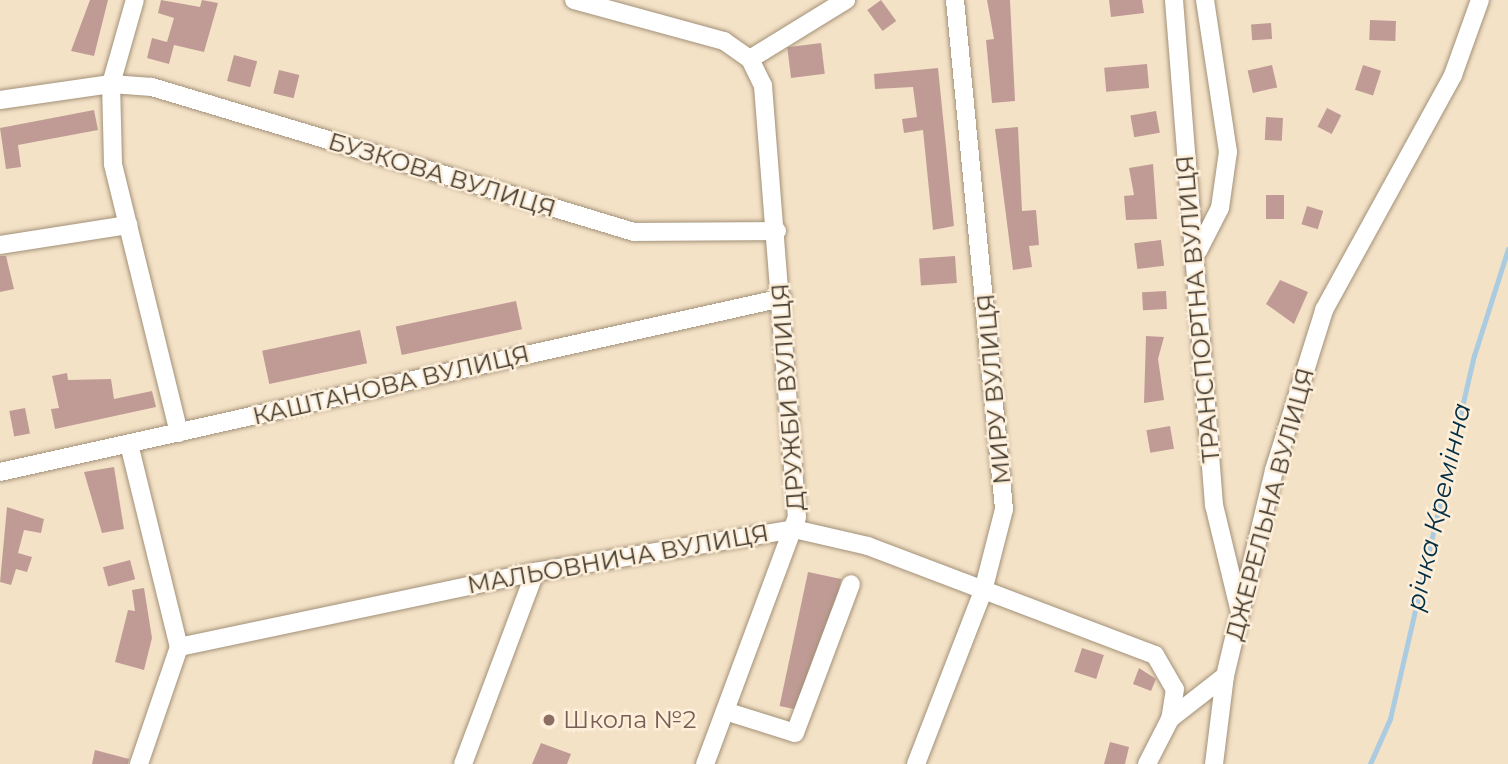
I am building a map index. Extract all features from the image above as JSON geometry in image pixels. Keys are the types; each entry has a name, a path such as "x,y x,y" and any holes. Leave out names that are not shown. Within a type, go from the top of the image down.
{"street":[{"path":"135,0 111,84 113,164 179,433"},
{"path":"574,0 724,41 750,59 846,0"},
{"name":"МИРУ ВУЛИЦЯ","path":"916,764 983,591 1004,509 1001,432 955,0"},
{"name":"ТРАНСПОРТНА ВУЛИЦЯ","path":"1174,0 1198,251 1214,505 1241,615"},
{"path":"1198,251 1220,208 1228,152 1205,0"},
{"name":"ДЖЕРЕЛЬНА ВУЛИЦЯ","path":"1225,676 1274,470 1324,310 1454,75 1479,0"},
{"name":"ДРУЖБИ ВУЛИЦЯ","path":"705,764 794,529 799,495 764,86 750,59"},
{"name":"БУЗКОВА ВУЛИЦЯ","path":"0,100 111,84 152,87 634,232 777,231"},
{"path":"0,245 128,225"},
{"name":"КАШТАНОВА ВУЛИЦЯ","path":"0,472 782,298"},
{"path":"129,444 179,647 139,764"},
{"name":"МАЛЬОВНИЧА ВУЛИЦЯ","path":"179,647 535,572 794,529 868,546 1165,663 1175,689 1170,719"},
{"path":"463,764 535,572"},
{"path":"725,711 795,733 851,584"},
{"path":"1147,764 1170,719 1225,676"},
{"path":"1214,764 1225,676"}],"building":[{"path":"90,0 108,0 94,56 71,51"},
{"path":"161,0 200,7 202,0 218,3 204,52 174,45 169,64 147,58 152,38 167,42 174,18 158,13"},
{"path":"881,0 896,21 883,31 867,10"},
{"path":"987,0 1010,0 1015,101 992,103 986,40 994,39"},
{"path":"1109,0 1142,0 1144,13 1111,17"},
{"path":"1370,20 1396,21 1395,41 1369,40"},
{"path":"1271,23 1272,39 1252,40 1251,24"},
{"path":"821,43 825,74 791,78 787,47"},
{"path":"234,55 257,61 250,87 227,81"},
{"path":"1147,64 1149,88 1106,92 1104,68"},
{"path":"1272,65 1277,87 1253,93 1248,71"},
{"path":"1363,65 1381,71 1373,96 1355,90"},
{"path":"938,68 954,226 933,230 923,130 904,133 902,119 917,117 913,87 875,89 874,74"},
{"path":"279,70 299,75 294,98 273,93"},
{"path":"1327,108 1341,115 1332,134 1317,127"},
{"path":"94,110 98,130 18,145 21,167 6,169 0,128"},
{"path":"1156,111 1160,133 1134,137 1130,116"},
{"path":"1266,117 1283,118 1282,141 1265,140"},
{"path":"1018,127 1022,211 1036,210 1039,245 1029,246 1032,267 1013,270 995,129"},
{"path":"1153,164 1157,219 1126,220 1124,196 1134,195 1129,168"},
{"path":"1266,195 1284,195 1284,219 1266,219"},
{"path":"1307,206 1323,211 1318,229 1301,224"},
{"path":"1161,240 1164,266 1137,269 1134,243"},
{"path":"0,256 6,256 14,289 0,292"},
{"path":"955,256 957,283 921,285 919,259"},
{"path":"1280,280 1308,292 1294,324 1266,304"},
{"path":"1166,291 1167,309 1143,310 1142,292"},
{"path":"516,301 522,329 402,355 396,327"},
{"path":"360,330 367,363 269,384 262,351"},
{"path":"1146,336 1164,337 1158,359 1164,400 1144,403"},
{"path":"67,373 68,380 111,379 114,399 152,391 156,407 55,429 51,409 59,408 52,376"},
{"path":"25,408 30,434 14,437 9,411"},
{"path":"1170,426 1174,449 1150,453 1146,430"},
{"path":"114,467 124,529 102,533 84,472"},
{"path":"7,507 44,519 41,533 24,530 18,553 32,557 27,572 16,569 11,585 0,582"},
{"path":"130,560 135,579 108,587 103,567"},
{"path":"808,572 841,579 813,713 780,706"},
{"path":"144,588 152,638 144,670 115,662 128,610 135,611 132,590"},
{"path":"1082,648 1104,655 1096,679 1074,672"},
{"path":"1139,668 1156,679 1151,691 1133,684"},
{"path":"1110,742 1129,747 1125,764 1104,764"},
{"path":"541,743 571,754 567,764 532,764"},
{"path":"95,750 129,759 128,764 92,764"}],"waterway":[{"name":"річка Кремінна","path":"1370,764 1390,719 1474,356 1508,249"}],"place":[{"name":"Школа №2","path":"549,720"}]}
